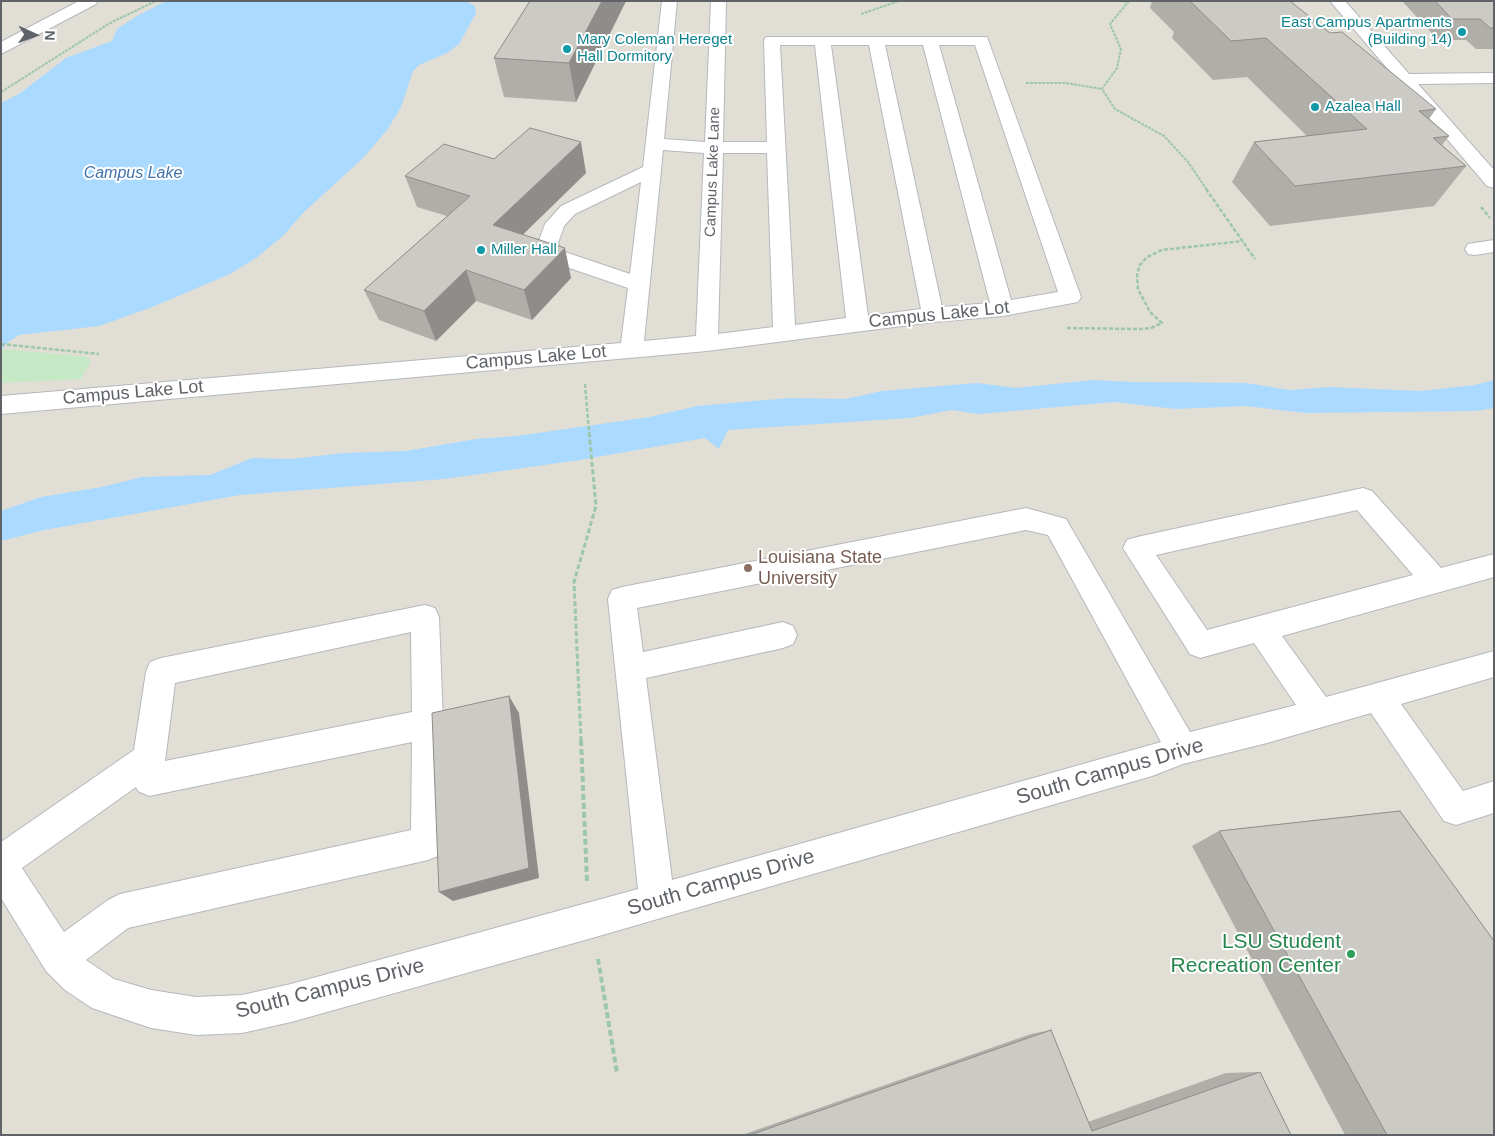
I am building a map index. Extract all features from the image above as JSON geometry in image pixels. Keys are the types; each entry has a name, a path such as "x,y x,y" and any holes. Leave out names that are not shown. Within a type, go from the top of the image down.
{"street":[{"path":"1,49 91,1"},
{"path":"632,349 670,1"},
{"name":"Campus Lake Lane","path":"707,343 719,1"},
{"path":"1337,1 1494,182"},
{"path":"784,333 772,40 981,40 996,83"},
{"path":"822,40 858,324"},
{"path":"876,40 932,315"},
{"path":"930,40 1003,309"},
{"path":"1404,79 1494,78"},
{"name":"Campus Lake Lot","path":"1,405 707,343 932,315 1003,309 1070,297 996,83"},
{"path":"654,144 715,148 776,147"},
{"path":"1464,148 1484,148"},
{"path":"638,284 553,255 548,243 555,224 568,210 651,170"},
{"path":"1434,580 1362,498 1137,548 1200,645 1494,564"},
{"path":"657,901 622,599 1026,519 1057,527 1182,749"},
{"path":"59,958 120,912 428,843 428,724 425,617 161,672 149,758 149,780 428,724"},
{"path":"1261,629 1319,713"},
{"path":"630,668 783,635"},
{"name":"South Campus Drive","path":"1,864 59,958 78,977 105,995 131,1003 196,1016 242,1014 657,901 1152,761 1182,749 1494,664"},
{"path":"1378,697 1456,809 1494,797"},
{"path":"1,864 149,758"}],"path":[{"path":"1,92 110,23 156,1"},
{"path":"1119,1 1128,2"},
{"path":"1102,89 1117,68 1120,49 1110,24 1128,2"},
{"path":"996,83 1066,83 1102,89 1115,109 1164,136 1182,156 1255,259"},
{"path":"1476,200 1494,222"},
{"path":"1097,329 1151,328 1162,323 1150,312 1138,289 1137,274 1140,265 1147,257 1162,250 1243,241"},
{"path":"1,344 99,354"},
{"path":"585,380 596,506 574,582 588,886"},
{"path":"597,954 617,1073"}],"shaded area":[{"name":"Louisiana State University","path":"1,1 1494,1 1494,1135 1,1135"}],"green space":[{"path":"2,349 88,357 91,361 81,379 1,383"}],"water":[{"name":"Campus Lake","path":"166,1 466,1 475,6 476,13 459,44 447,53 419,65 413,71 401,107 387,130 363,158 303,213 283,236 256,258 230,274 150,308 99,326 19,335 8,342 1,350 1,103 19,94 66,58 112,41 117,29"},
{"path":"1093,380 1246,383 1290,390 1330,387 1421,391 1475,385 1494,380 1494,408 1475,411 1306,413 1246,406 1176,409 1114,402 979,414 952,410 910,418 728,430 719,449 705,438 580,460 444,479 240,495 44,530 1,541 1,511 41,497 102,487 142,477 210,475 252,458 291,459 344,453 406,451 476,439 517,436 650,417 697,406 789,398 845,399 882,391 977,383 1016,388"}],"building":[{"path":"530,1 602,1 569,63 494,58"},
{"path":"1190,1 1290,1 1330,33 1342,32 1436,109 1419,111 1449,136 1433,138 1466,166 1295,186 1254,142 1367,129 1266,38 1231,41"},
{"path":"1435,1 1494,1 1494,28 1490,28 1480,19 1452,19"},
{"path":"530,128 581,142 493,225 565,248 524,290 466,270 424,311 364,290 470,196 405,176 444,144 494,159"},
{"path":"509,696 529,868 439,892 432,713"},
{"name":"LSU Student Recreation Center","path":"1400,811 1494,941 1494,1135 1387,1135 1219,831"},
{"path":"1051,1030 1092,1131 1260,1072 1291,1135 750,1135"}],"place":[{"name":"East Campus Apartments (Building 14)","path":"1462,32"},
{"name":"Mary Coleman Hereget Hall Dormitory","path":"567,49"},
{"name":"Azalea Hall","path":"1315,107"},
{"name":"Miller Hall","path":"481,250"},
{"name":"Louisiana State University","path":"748,568"},
{"name":"LSU Student Recreation Center","path":"1351,954"}]}
